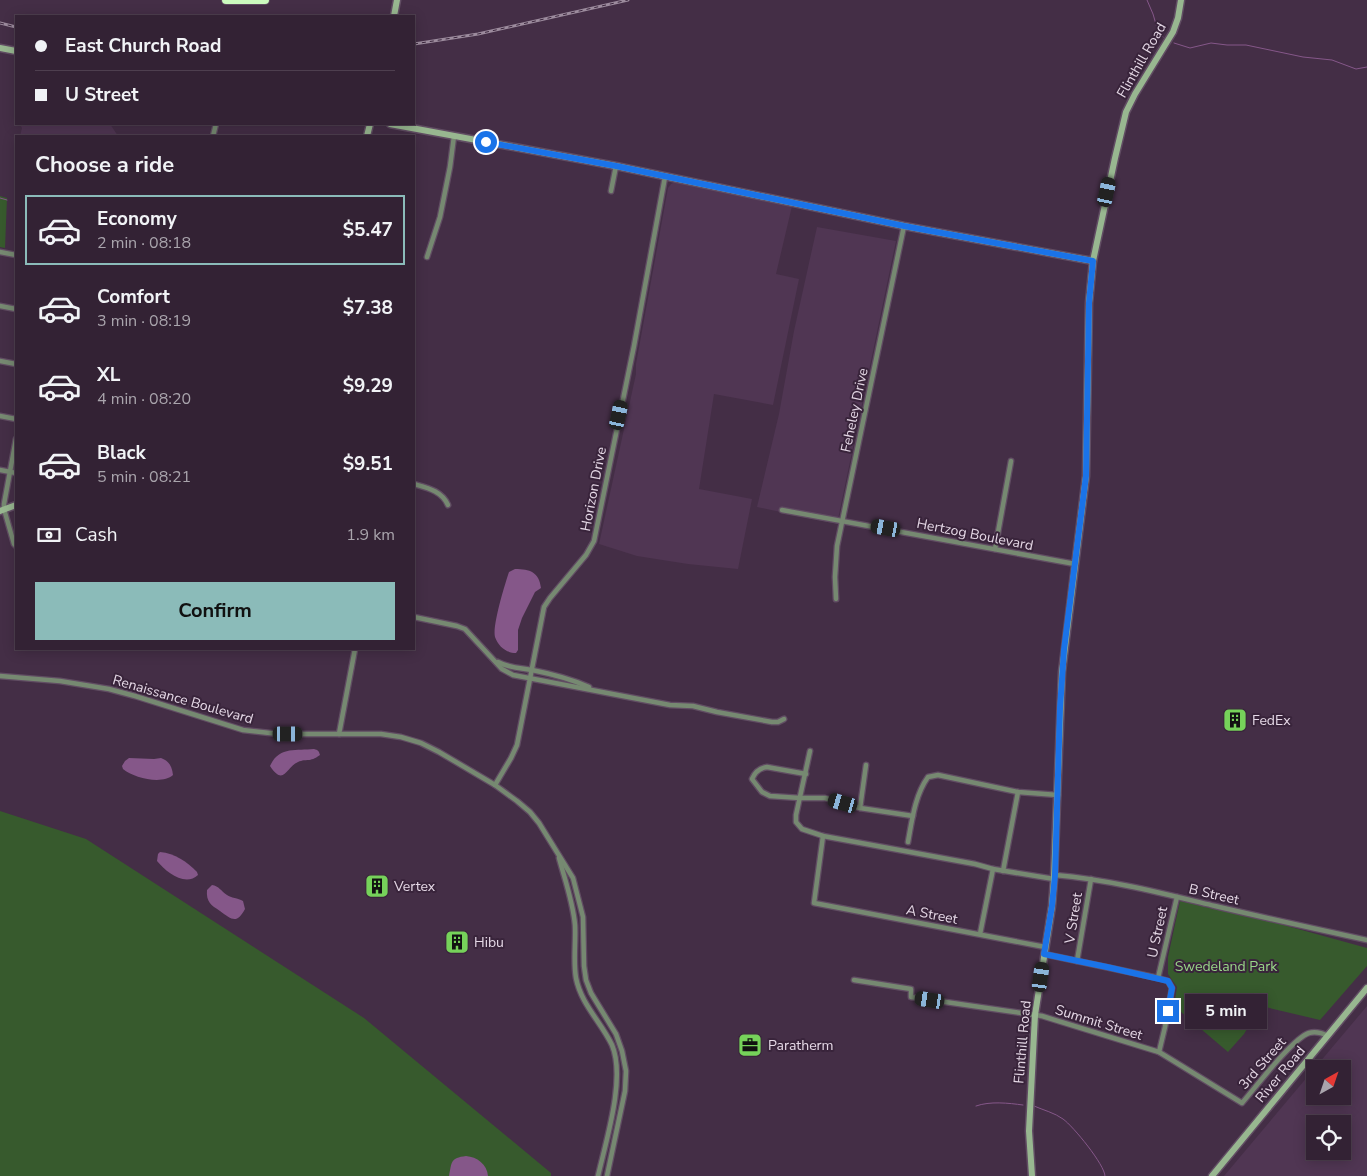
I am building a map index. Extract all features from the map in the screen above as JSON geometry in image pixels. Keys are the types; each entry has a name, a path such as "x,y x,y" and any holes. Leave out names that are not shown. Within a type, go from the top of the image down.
{"highway":[{"path":"226,0 264,0"}],"street":[{"path":"394,15 397,0"},
{"name":"Flinthill Road","path":"1032,1176 1028,1131 1035,1015 1055,877 1062,672 1086,476 1089,303 1093,261 1114,158 1126,112 1173,32 1181,0"},
{"path":"0,48 15,51"},
{"path":"395,125 616,166 904,226 1093,261"},
{"path":"427,257 440,217 454,136"},
{"path":"611,191 616,166"},
{"name":"Horizon Drive","path":"495,785 517,745 544,607 590,549 596,536 666,177"},
{"name":"Feheley Drive","path":"836,599 835,560 904,226"},
{"path":"0,252 15,255"},
{"path":"0,306 15,309"},
{"path":"0,361 15,364"},
{"path":"0,416 15,419"},
{"path":"15,444 2,510 15,545"},
{"path":"995,549 1011,461"},
{"path":"0,470 15,473"},
{"path":"415,484 436,492 444,498 448,505"},
{"path":"2,510 15,505"},
{"name":"Hertzog Boulevard","path":"782,510 1075,564"},
{"path":"415,617 462,628 470,633 502,669 508,673 670,705 693,706 772,722 784,719"},
{"path":"339,734 355,650"},
{"path":"496,662 571,679 597,690"},
{"name":"Renaissance Boulevard","path":"0,676 60,681 109,689 243,730 279,734 381,734 415,741 439,752 495,785 530,812 573,878 581,905 584,924 584,970 591,993 619,1041 625,1061 626,1080 624,1096 607,1176"},
{"path":"800,798 810,751"},
{"path":"860,808 866,765"},
{"path":"806,774 767,767 760,768 752,779 762,792 770,796 826,798 860,808 913,816"},
{"path":"908,842 921,786 928,777 938,774 1018,792 1058,796"},
{"path":"1003,871 1018,792"},
{"name":"B Street","path":"800,798 796,822 802,829 823,836 975,864 1003,871 1124,884 1367,940"},
{"name":"A Street","path":"823,836 814,903 980,934 1078,960 1158,978"},
{"name":"Renaissance Boulevard","path":"557,852 574,918 578,983 585,1002 609,1039 616,1062 615,1100 598,1176"},
{"path":"980,934 992,869"},
{"name":"V Street","path":"1078,960 1091,879"},
{"name":"U Street","path":"1159,1052 1172,988 1168,981 1158,978 1177,897"},
{"name":"Summit Street","path":"854,980 911,989 911,996 1035,1015 1159,1052 1242,1103"},
{"name":"River Road","path":"1212,1176 1367,988"},
{"name":"3rd Street","path":"1242,1103 1300,1037 1312,1032 1328,1036"}],"shaded area":[{"path":"20,125 111,125 117,135 20,135 22,128"},
{"path":"675,182 792,206 776,274 799,279 773,405 714,394 699,489 752,499 738,569 637,556 599,544 636,374 636,364 668,188"},
{"path":"817,227 896,241 837,524 757,507 779,414 794,331"},
{"path":"515,569 529,571 536,575 541,588 535,592 522,618 518,630 518,650 516,653 509,652 500,646 495,637 495,624 499,605 509,572"},
{"path":"314,749 320,755 294,764 285,774 279,775 270,766 278,755 283,752"},
{"path":"129,758 161,758 170,764 173,775 162,780 155,780 134,775 123,769 122,766"},
{"path":"160,852 171,854 185,862 198,875 187,879 176,877 165,870 157,861"},
{"path":"212,885 229,896 243,901 245,909 237,919 228,917 210,903 207,898 207,890"},
{"path":"1367,1006 1367,1176 1224,1176 1306,1079 1306,1105 1351,1105 1351,1060 1322,1060"},
{"path":"466,1156 481,1162 486,1168 488,1176 449,1176 454,1160"}],"green space":[{"path":"0,196 7,198 5,248 0,247"},
{"path":"0,811 86,839 364,1018 551,1173 551,1176 0,1176"},
{"name":"Swedeland Park","path":"1180,901 1280,924 1367,948 1367,966 1320,1020 1261,1006 1244,1034 1228,1052 1174,1006 1177,987 1168,974 1168,957"}],"waterway":[{"path":"1147,0 1158,31 1163,37"},
{"path":"1174,43 1190,48 1211,43 1246,45 1303,57 1332,60 1356,69 1367,67"},
{"path":"0,198 7,200"},
{"path":"976,1106 993,1103 1023,1105"},
{"path":"1034,1106 1056,1115 1068,1123 1100,1163 1105,1176"}],"railway":[{"path":"415,44 478,34 628,0"},
{"path":"0,23 15,27"}],"place":[{"name":"FedEx","path":"1235,720"},
{"name":"Vertex","path":"377,886"},
{"name":"Hibu","path":"457,942"},
{"name":"Paratherm","path":"750,1045"}],"route":[{"path":"486,142 616,166 904,226 1093,261 1089,303 1086,476 1062,672 1055,875 1044,954 1168,981 1172,988 1168,1011"}]}
